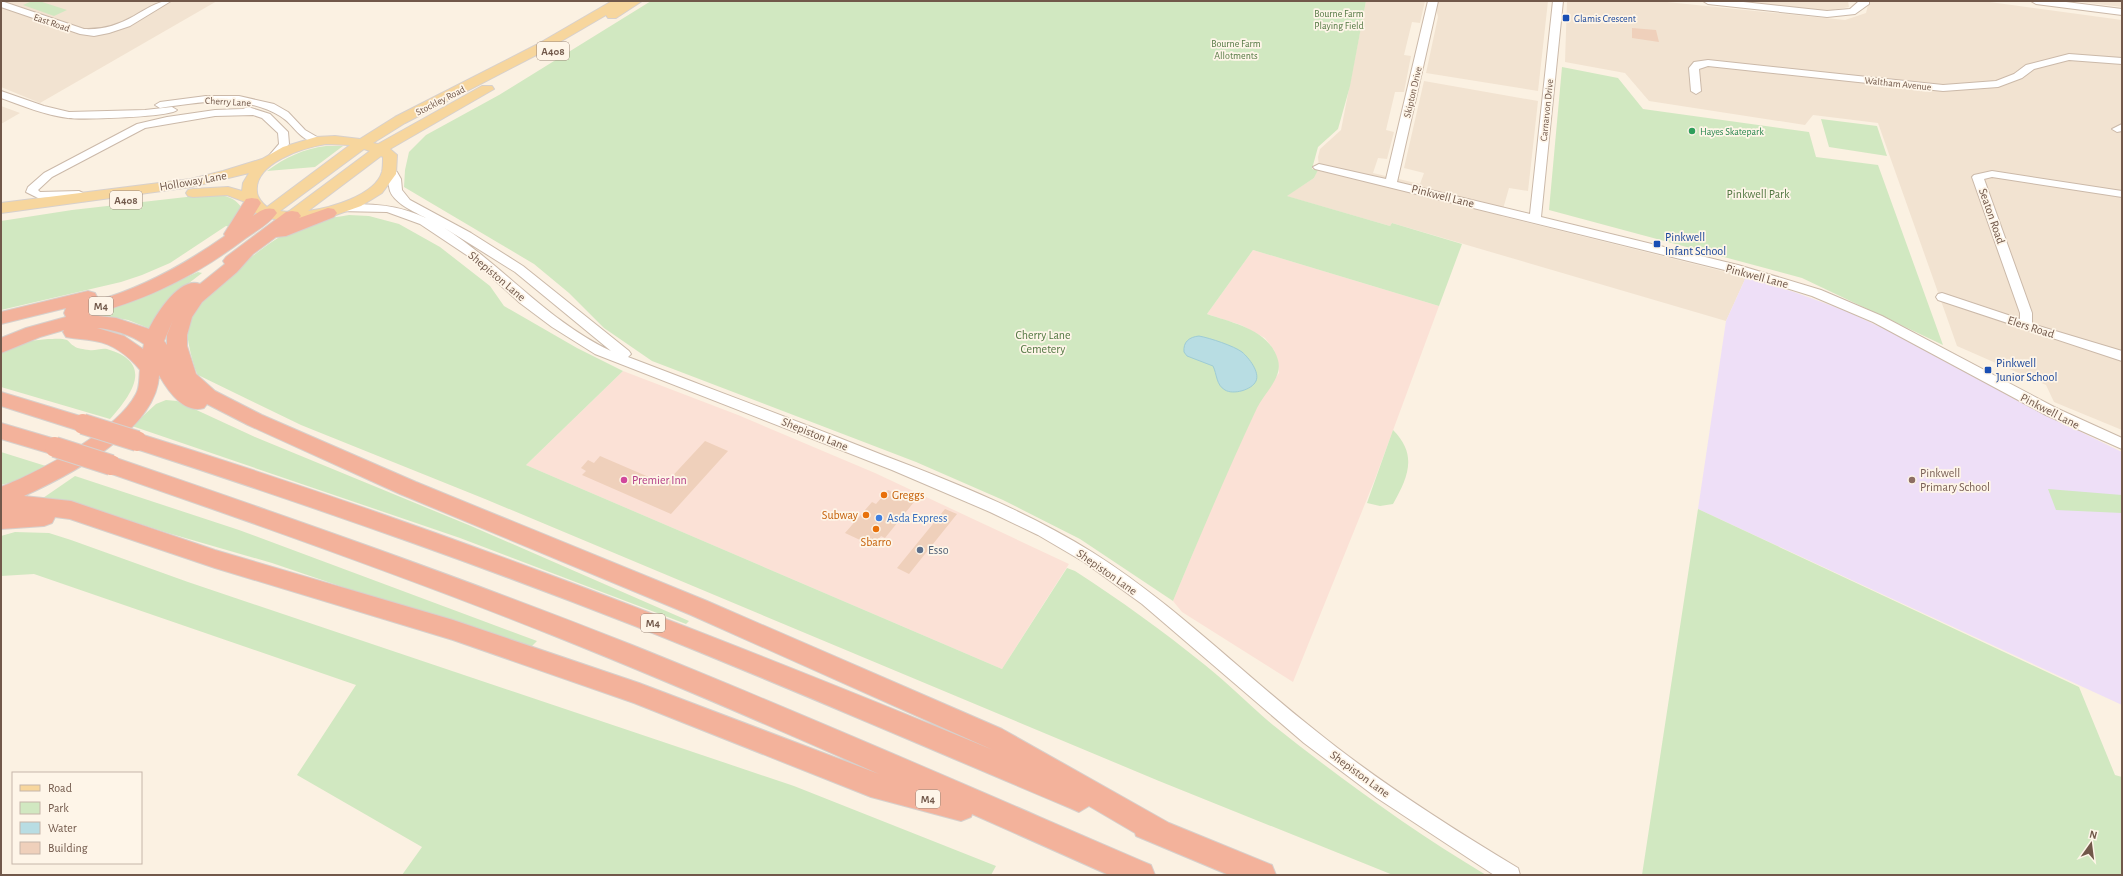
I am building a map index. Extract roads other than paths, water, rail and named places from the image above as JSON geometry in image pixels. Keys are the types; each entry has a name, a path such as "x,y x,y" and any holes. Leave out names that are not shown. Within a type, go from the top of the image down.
{"highway":[{"name":"M4","path":"221,248 235,232 251,201"},
{"name":"M4","path":"264,238 335,211"},
{"name":"M4","path":"2,334 127,298 175,276 194,265 221,248 268,213"},
{"name":"M4","path":"4,502 39,493 56,482 96,444 125,421 143,402 149,387 150,369 157,327 173,306 194,287 244,254 292,216"},
{"name":"M4","path":"244,254 203,291 188,307 180,324 177,346 184,370 198,388 208,396 255,420 408,488 721,618 994,737 1159,832"},
{"name":"M4","path":"27,334 65,323 90,320 119,325 138,332 154,342 160,350 172,380 192,401 214,412 255,420"},
{"name":"M4","path":"2,334 68,332 103,336 126,346 141,356 150,369"},
{"name":"M4","path":"1,399 272,484 421,536 645,620 1262,875"},
{"name":"M4","path":"1,431 55,447 257,515 417,573 614,650 826,737 1141,875"},
{"name":"M4","path":"4,502 71,510 129,531 528,654 774,744 871,784 1028,826"},
{"name":"M4","path":"1,520 35,516 129,531"}],"main road":[{"name":"Stockley Road","path":"268,213 362,143 414,113 542,47 621,1"},
{"name":"Stockley Road","path":"292,216 380,149 554,51 636,1"},
{"name":"A408","path":"414,113 375,127 289,149 269,161 250,182 248,188 251,201 261,211 292,216 310,216 335,211 376,191 387,180 392,167 404,147 440,115"},
{"name":"A408","path":"323,140 349,140 380,149 390,156 392,167"},
{"name":"Holloway Lane","path":"1,208 210,179 269,161"},
{"name":"Holloway Lane","path":"1,215 207,191 234,192 251,201"}],"street":[{"name":"East Road","path":"1,4 83,32 104,32 120,27 166,1"},
{"name":"Skipton Drive","path":"1391,183 1433,1"},
{"name":"Carnarvon Drive","path":"1535,220 1558,1"},
{"path":"1708,1 1827,14 1852,12 1860,9 1864,4 1864,1"},
{"path":"2036,1 2118,11"},
{"path":"2108,1 2118,11"},
{"name":"Waltham Avenue","path":"1696,91 1694,68 1698,64 1708,63 1943,88 1998,84 2018,76 2030,67 2069,57 2122,61"},
{"name":"Cherry Lane","path":"1,94 51,112 79,116 145,113 217,106 256,112 275,122 284,135 284,144 269,161"},
{"name":"Cherry Lane","path":"124,113 188,100 244,100 259,103 278,110 288,117 303,135 323,140"},
{"path":"122,192 44,196 35,195 32,189 48,175 141,126 167,120 215,113 256,112"},
{"name":"Shepiston Lane","path":"392,167 396,191 406,202 467,236 519,269 616,348 646,368"},
{"name":"Pinkwell Lane","path":"1319,167 1391,183 1757,276 1841,302 1927,344 2051,412 2122,444"},
{"name":"Seaton Road","path":"2026,326 2026,313 1978,177 1992,174 2122,194"},
{"name":"Shepiston Lane","path":"335,211 380,207 402,212 457,243 490,267 529,304 559,326 627,364 646,368 965,494 1047,534 1090,558 1180,625 1309,737 1364,778 1511,875"},
{"name":"Elers Road","path":"1942,296 2026,326 2122,356"}],"water":[{"path":"1199,336 1222,342 1242,352 1251,361 1255,369 1257,377 1254,384 1247,389 1237,392 1228,391 1222,388 1218,382 1213,366 1187,356 1184,352 1187,341"}],"place":[{"name":"Glamis Crescent","path":"1566,18"},
{"name":"Hayes Skatepark","path":"1692,131"},
{"name":"Pinkwell Infant School","path":"1657,244"},
{"name":"Pinkwell Junior School","path":"1988,370"},
{"name":"Premier Inn","path":"624,480"},
{"name":"Pinkwell Primary School","path":"1912,480"},
{"name":"Greggs","path":"884,495"},
{"name":"Subway","path":"866,515"},
{"name":"Asda Express","path":"879,518"},
{"name":"Sbarro","path":"876,529"},
{"name":"Esso","path":"920,550"}],"park label":[{"name":"Bourne Farm Playing Field","path":"1339,18"},
{"name":"Bourne Farm Allotments","path":"1236,48"},
{"name":"Pinkwell Park","path":"1758,194"},
{"name":"Cherry Lane Cemetery","path":"1043,342"}]}
